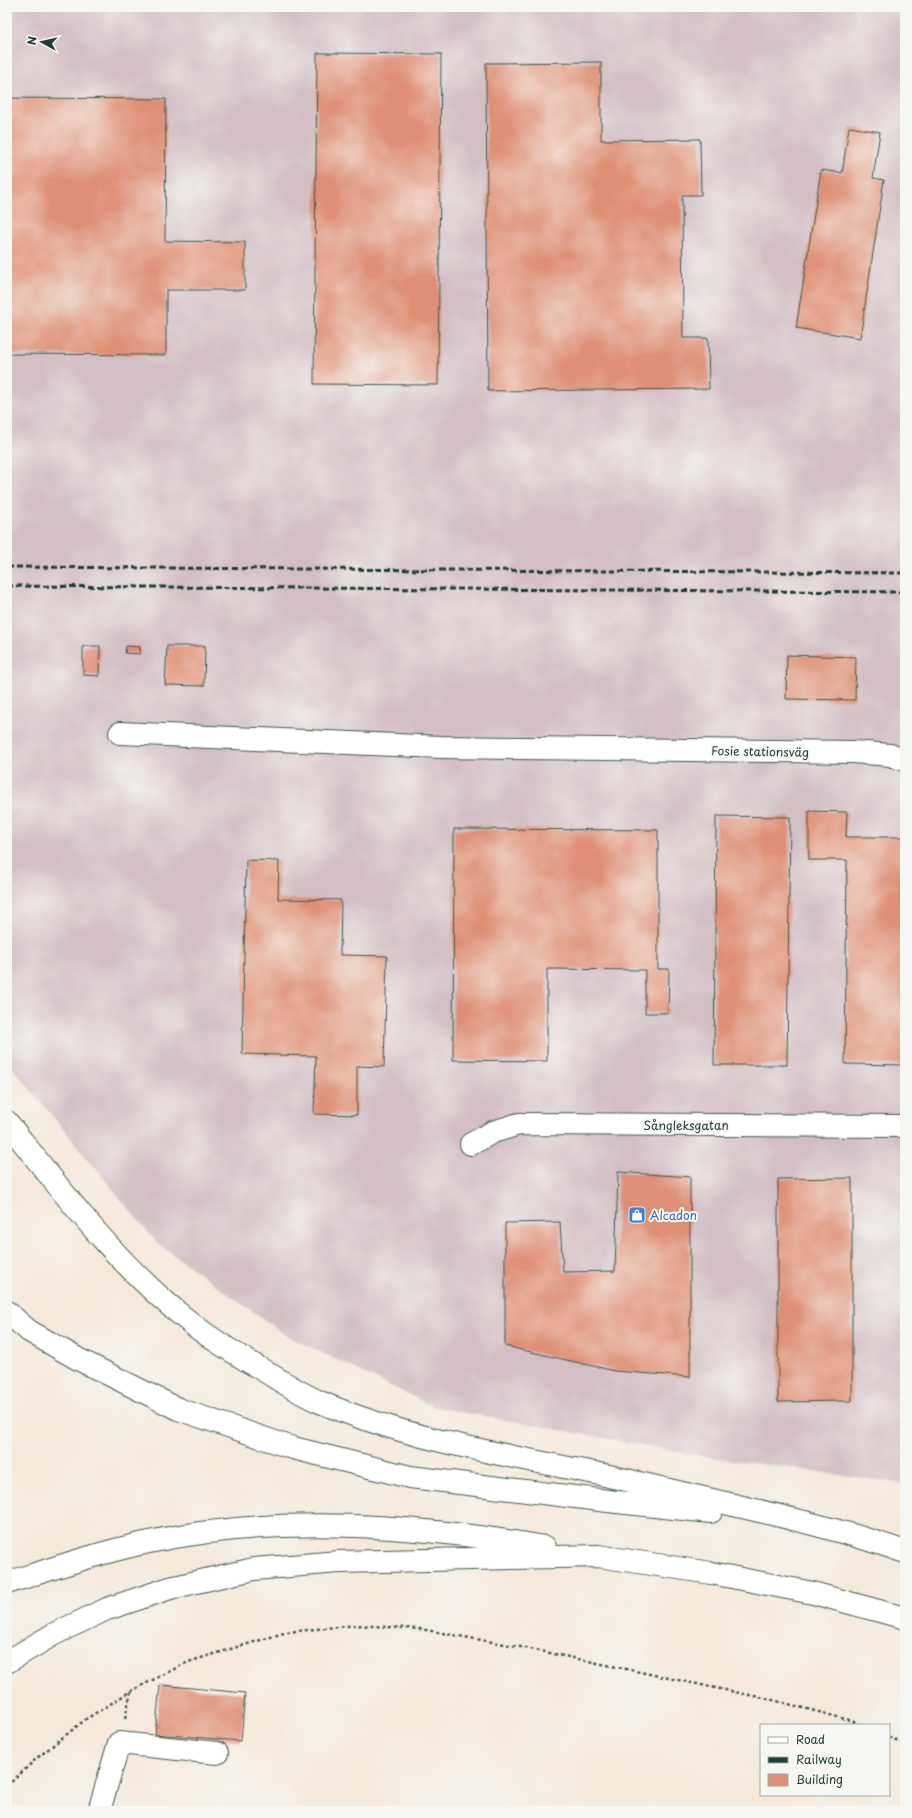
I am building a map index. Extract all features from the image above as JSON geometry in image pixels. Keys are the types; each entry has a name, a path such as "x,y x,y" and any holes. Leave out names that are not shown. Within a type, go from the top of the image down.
{"main road":[{"name":"Fosie stationsväg","path":"120,733 441,747 853,752 890,755 905,760"},
{"path":"7,1122 106,1243 158,1294 196,1327 227,1348 318,1401 374,1422 424,1437 496,1454 610,1476 808,1522 905,1552"},
{"name":"Sångleksgatan","path":"472,1144 493,1132 519,1124 905,1126"},
{"path":"7,1312 29,1331 78,1359 178,1409 293,1448 410,1477 608,1501 808,1522"},
{"path":"7,1583 59,1566 149,1542 230,1529 312,1525 384,1526 474,1535 711,1573 806,1591 905,1618"},
{"path":"7,1662 54,1634 107,1609 170,1588 254,1569 338,1562 598,1556"},
{"path":"99,1811 120,1743 217,1753"}],"path":[{"path":"7,1786 37,1758 86,1719 131,1691 188,1662 287,1632 356,1625 420,1629 526,1648 773,1700 849,1720 858,1724"},
{"path":"890,1737 905,1744"}],"shaded area":[{"path":"7,7 905,7 905,1484 703,1456 434,1407 287,1336 157,1243 7,1061"}],"building":[{"path":"317,53 441,54 438,385 314,384"},
{"path":"601,62 601,140 700,139 701,195 682,195 683,338 708,338 709,389 488,391 486,63"},
{"path":"7,98 166,99 165,241 245,242 245,290 166,290 166,355 7,354"},
{"path":"849,127 880,132 873,178 884,180 860,338 796,328 821,170 842,173"},
{"path":"83,646 100,646 99,676 83,675"},
{"path":"126,646 140,647 140,654 125,653"},
{"path":"167,646 205,646 204,686 165,685"},
{"path":"787,655 856,657 855,700 786,699"},
{"path":"809,811 847,812 846,837 905,837 905,1065 845,1064 847,860 809,860"},
{"path":"716,816 790,817 787,1065 714,1065"},
{"path":"454,829 658,830 658,969 669,969 668,1013 645,1013 645,970 547,969 547,1061 453,1060"},
{"path":"246,860 279,861 278,899 341,900 340,955 387,956 384,1067 357,1066 357,1115 314,1114 316,1056 242,1054"},
{"path":"618,1172 690,1177 690,1377 615,1371 505,1346 505,1223 560,1222 563,1272 615,1271"},
{"path":"852,1178 852,1401 778,1402 778,1179"},
{"path":"160,1685 245,1693 241,1741 155,1734"}],"railway":[{"path":"7,567 905,573"},
{"path":"7,586 905,592"}],"place":[{"name":"Alcadon","path":"637,1215"}]}
